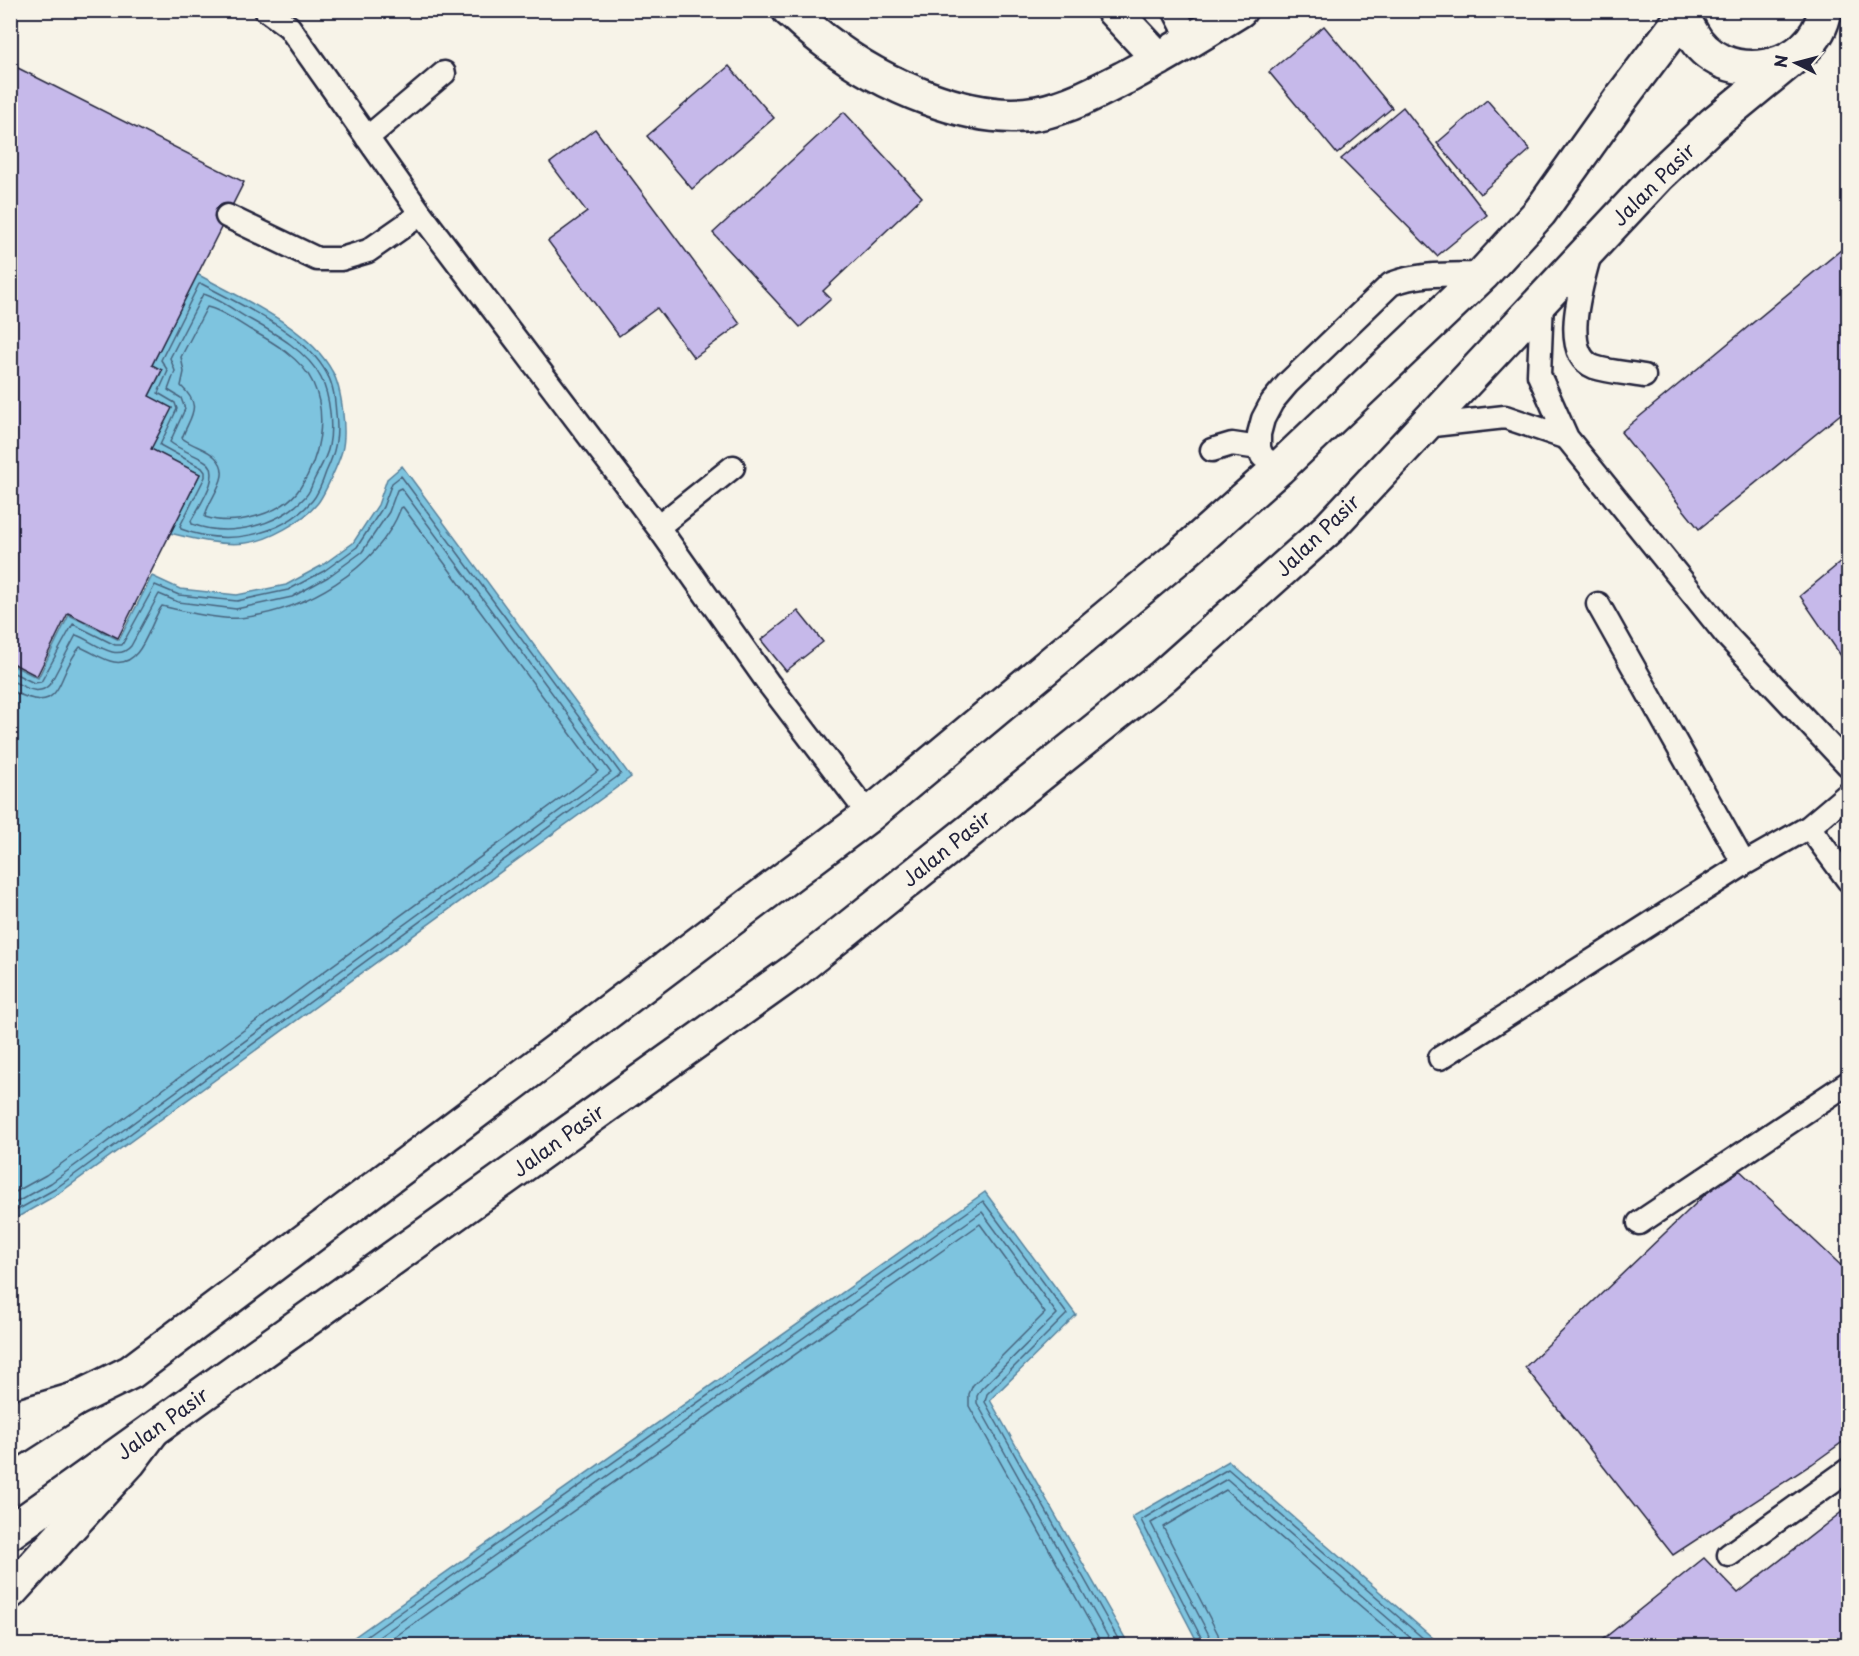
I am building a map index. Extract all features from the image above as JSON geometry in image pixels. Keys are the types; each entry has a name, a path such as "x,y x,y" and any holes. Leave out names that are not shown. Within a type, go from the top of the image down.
{"main road":[{"path":"789,10 829,44 877,74 920,96 964,109 1005,116 1038,113 1095,93 1159,59 1240,10"},
{"path":"1113,10 1159,59"},
{"path":"10,1441 74,1400 131,1372 869,815 1180,556 1268,459 1483,274 1540,213 1682,13 1695,39 1715,58 1740,68 1766,68 1792,59"},
{"name":"Jalan Pasir","path":"10,1532 796,970 1163,676 1329,528 1658,176 1713,124 1811,42 1826,14"},
{"path":"10,1419 74,1400"},
{"path":"10,1592 129,1462 153,1430"}],"lane":[{"path":"266,10 289,27 421,214 657,527 769,684 869,815"},
{"path":"1174,10 1190,41"},
{"path":"367,138 444,73"},
{"path":"227,216 318,259 342,259 368,251 421,214"},
{"path":"1592,246 1576,309 1576,347 1583,360 1594,367 1644,376"},
{"path":"1268,459 1261,426 1272,402 1288,383 1390,284 1409,277 1483,274"},
{"path":"1542,300 1539,375 1567,438 1726,635 1848,765"},
{"path":"1424,426 1505,417 1567,438"},
{"path":"1212,450 1232,444 1268,459"},
{"path":"657,527 734,467"},
{"path":"1598,604 1744,864"},
{"path":"1440,1058 1744,864 1809,827 1848,795"},
{"path":"1809,827 1848,880"},
{"path":"1639,1223 1848,1083"},
{"path":"1729,1555 1848,1470"}],"water":[{"path":"197,274 272,315 307,340 332,371 341,399 344,422 342,451 320,500 294,523 274,534 246,543 217,543 170,533 200,474 151,449 149,396 162,371 152,365"},
{"path":"402,466 631,777 58,1194 11,1221 10,669 12,665 38,678 69,615 119,640 152,576 180,589 237,595 286,585 321,566 353,543 378,505 387,479"},
{"path":"985,1192 1076,1315 990,1400 1129,1645 343,1645"},
{"path":"1229,1461 1441,1645 1199,1645 1132,1517"}],"building":[{"path":"1324,26 1392,108 1337,154 1269,72"},
{"path":"10,64 244,182 152,365 162,370 149,396 172,408 151,449 200,474 118,638 68,613 37,676 12,663 10,665"},
{"path":"729,66 774,118 692,189 647,136"},
{"path":"1487,100 1530,150 1480,194 1437,143"},
{"path":"1403,107 1487,215 1437,256 1341,159"},
{"path":"844,112 922,197 823,291 831,299 800,327 713,233"},
{"path":"595,129 740,324 694,358 657,308 619,336 548,241 587,212 550,163"},
{"path":"1848,244 1848,408 1699,529 1621,432"},
{"path":"1848,556 1848,666 1800,596"},
{"path":"798,611 823,642 786,671 761,640"},
{"path":"1735,1166 1848,1272 1848,1438 1673,1555 1525,1367"},
{"path":"1848,1507 1848,1646 1605,1646 1602,1640 1704,1558 1738,1593"}]}
